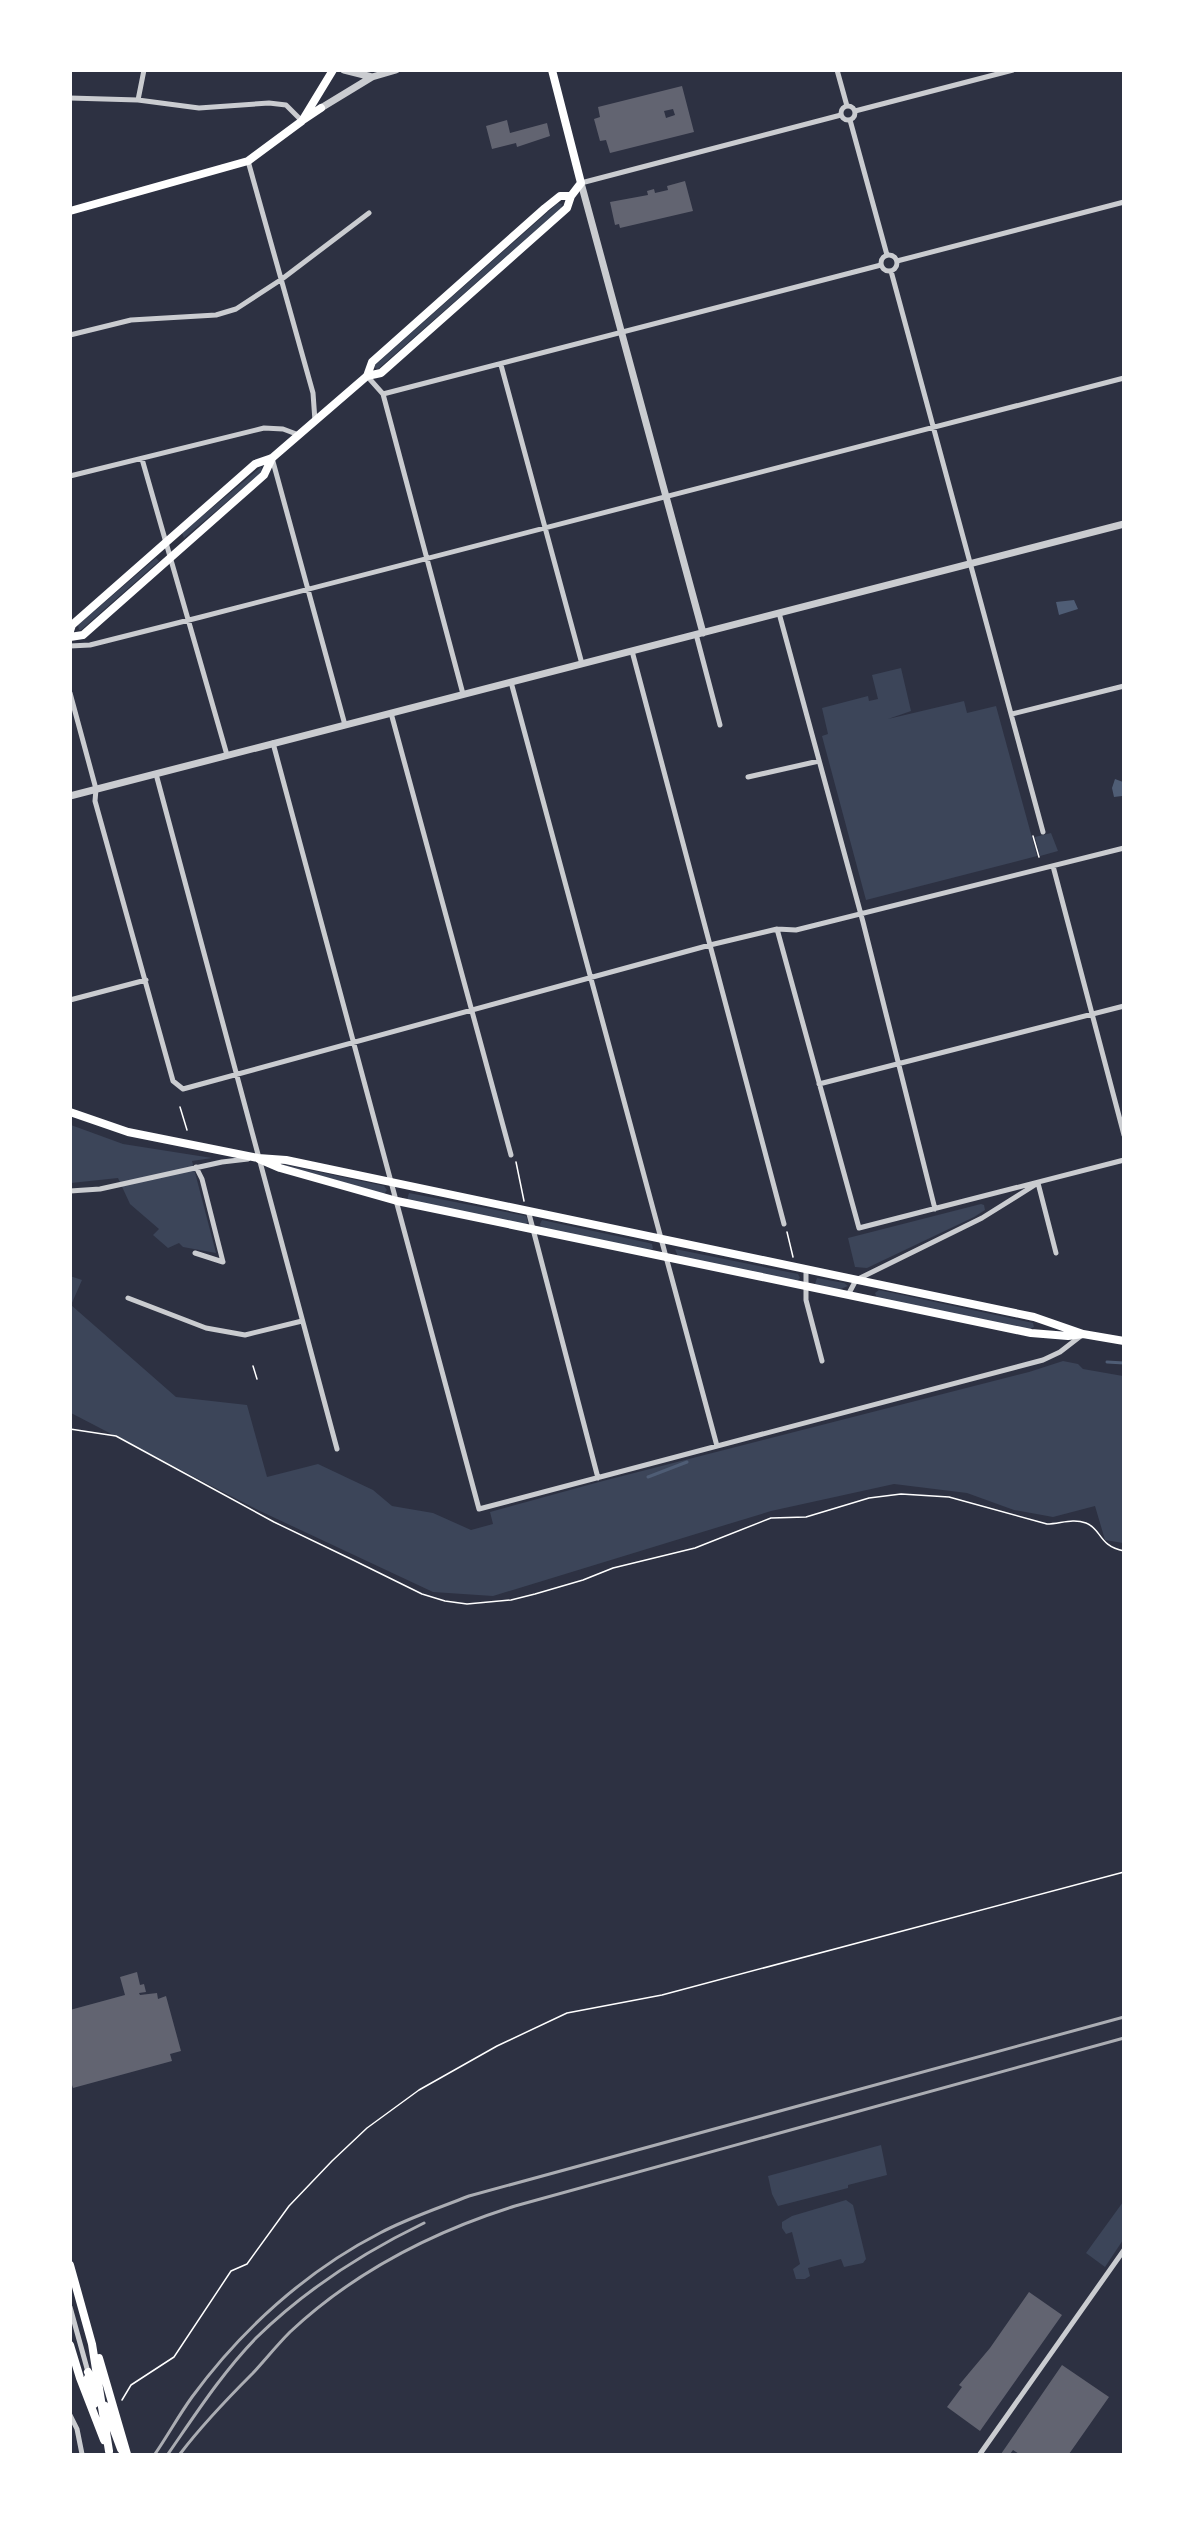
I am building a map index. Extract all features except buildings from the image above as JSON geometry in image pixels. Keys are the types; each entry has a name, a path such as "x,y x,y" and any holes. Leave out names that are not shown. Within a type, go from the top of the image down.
{"main road":[{"path":"302,121 333,70"},
{"path":"70,631 72,625 255,464 272,458 367,376 381,373 567,208 571,196 581,183 552,70"},
{"path":"70,211 248,161 321,108"},
{"path":"367,376 372,362 545,208 560,196 571,196"},
{"path":"70,637 83,635 264,475 272,458"},
{"path":"70,1112 128,1132 258,1158 286,1160 528,1210 1034,1317 1083,1334 1124,1341"},
{"path":"258,1158 280,1168 397,1201 1031,1333 1068,1336 1083,1334"},
{"path":"70,2265 126,2454"},
{"path":"93,2344 110,2453"},
{"path":"70,2345 80,2378 110,2453"},
{"path":"88,2372 111,2420 121,2450 126,2454"},
{"path":"88,2372 102,2435"}],"street":[{"path":"138,100 144,70"},
{"path":"344,70 372,77"},
{"path":"321,108 372,77 396,70"},
{"path":"837,70 847,106 855,111 1013,70"},
{"path":"70,98 138,100 199,108 269,103 286,105 302,121"},
{"path":"847,106 842,109 841,115 844,120 850,120 855,115 855,111"},
{"path":"720,725 666,497 581,183 841,115"},
{"path":"850,120 887,255"},
{"path":"248,161 313,393 315,421"},
{"path":"897,261 1124,202"},
{"path":"70,335 131,320 216,315 236,309 282,279 369,213"},
{"path":"887,255 893,256 897,261 896,267 891,271"},
{"path":"881,265 883,258 887,255"},
{"path":"383,394 881,265"},
{"path":"881,265 884,269 891,271"},
{"path":"891,271 1043,832"},
{"path":"501,365 582,664"},
{"path":"367,376 383,394 463,694"},
{"path":"70,646 90,645 188,621 1124,378"},
{"path":"70,476 264,428 283,429 299,435"},
{"path":"272,458 345,725"},
{"path":"142,459 227,755"},
{"path":"70,795 1124,524"},
{"path":"779,613 860,913 935,1209"},
{"path":"633,651 785,1226"},
{"path":"511,682 717,1446"},
{"path":"1012,714 1124,686"},
{"path":"70,693 96,789 95,801 173,1081 181,1088 710,945 777,929 796,930 1124,848"},
{"path":"392,713 513,1158"},
{"path":"273,743 479,1509 1043,1360 1060,1352 1083,1334"},
{"path":"748,777 819,761"},
{"path":"156,774 337,1449"},
{"path":"1053,866 1124,1135"},
{"path":"777,929 859,1228 1124,1160"},
{"path":"70,1000 146,980"},
{"path":"819,1084 1124,1006"},
{"path":"70,1191 100,1189 230,1160 258,1158"},
{"path":"195,1253 223,1262 202,1179 196,1167"},
{"path":"1038,1183 1056,1253"},
{"path":"848,1295 856,1280 982,1218 1038,1183"},
{"path":"528,1210 598,1478"},
{"path":"806,1269 806,1300 822,1361"},
{"path":"128,1298 206,1329 245,1335 302,1321"},
{"path":"980,2454 1124,2250"},
{"path":"70,2307 88,2372"},
{"path":"70,2415 77,2429 82,2454"}],"path":[{"path":"1033,836 1039,857"},
{"path":"180,1107 187,1130"},
{"path":"513,1158 524,1201"},
{"path":"785,1226 793,1257"},
{"path":"253,1366 257,1379"},
{"path":"70,1429 98,1431 116,1436 274,1522 363,1565 422,1593 445,1601 467,1604 511,1600 535,1594 583,1580 613,1568 695,1548 771,1518 806,1517 821,1514 851,1502 901,1494 949,1497 1047,1524 1063,1521 1084,1522 1092,1526 1107,1546 1124,1551"},
{"path":"120,2403 131,2385 174,2357 231,2271 247,2264 289,2206 352,2141 419,2090 497,2046 567,2013 662,1995 1124,1872"}],"shaded area":[{"path":"558,203 562,204 561,208 378,369 375,368 375,365"},
{"path":"261,467 262,472 184,538 182,533"},
{"path":"156,558 159,561 79,630 78,625"},
{"path":"1074,600 1078,609 1059,615 1056,602"},
{"path":"901,668 911,711 888,719 964,701 967,713 996,706 1037,856 866,900 822,736 828,734 822,708 868,696 869,701 878,699 872,675"},
{"path":"1115,779 1123,782 1122,796 1114,797 1112,788"},
{"path":"1051,833 1058,851 1040,856 1035,837"},
{"path":"71,1125 123,1144 212,1158 192,1161 216,1253 183,1247 179,1243 168,1248 153,1235 159,1229 130,1204 118,1178 71,1183"},
{"path":"277,1163 384,1186 387,1190 384,1194"},
{"path":"409,1193 526,1216 528,1222 525,1225 407,1200"},
{"path":"984,1205 985,1210 974,1217 867,1268 855,1267 848,1238"},
{"path":"542,1220 649,1243 652,1244 653,1249 541,1228"},
{"path":"675,1249 798,1274 800,1278 797,1281 678,1257"},
{"path":"70,1276 82,1280 71,1305 176,1397 247,1405 267,1477 318,1464 373,1490 392,1506 433,1513 471,1530 493,1524 490,1512 599,1482 1029,1372 1063,1361 1078,1364 1083,1369 1123,1376 1123,1543 1105,1540 1095,1506 1053,1517 1014,1510 967,1493 894,1484 771,1511 493,1596 433,1592 260,1511 71,1413"},
{"path":"817,1278 844,1283 848,1286 838,1290 815,1284"},
{"path":"879,1290 1033,1323 1034,1327 1030,1329 877,1298 875,1293"},
{"path":"881,2145 887,2175 848,2185 848,2188 778,2206 772,2194 768,2176"},
{"path":"846,2200 853,2205 866,2259 863,2263 844,2267 841,2259 808,2268 810,2276 805,2279 796,2279 793,2269 800,2264 792,2232 786,2234 782,2228 782,2222 792,2216"},
{"path":"1123,2202 1123,2240 1105,2267 1086,2253"}],"waterway":[{"path":"1107,1362 1124,1363"},
{"path":"648,1477 687,1462"}],"railway":[{"path":"155,2454 211,2372 277,2304 326,2265 380,2233 402,2223 469,2196 1124,2017"},
{"path":"180,2454 224,2402 285,2337 315,2310 367,2273 424,2241 515,2206 1124,2038"},
{"path":"168,2454 232,2365 275,2320 336,2273 424,2223"}]}
